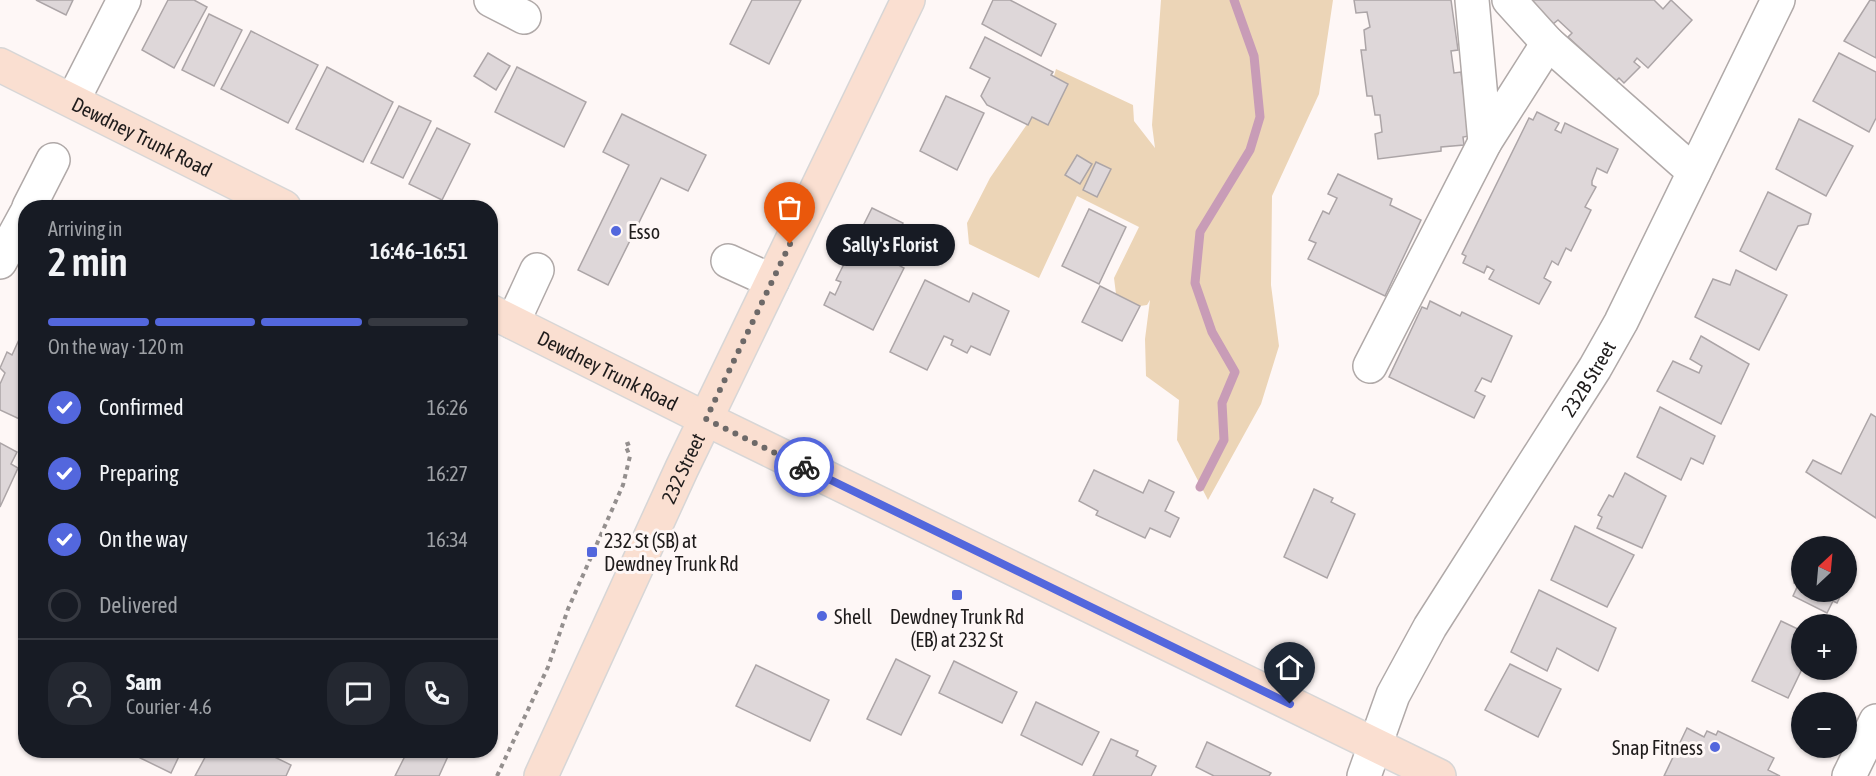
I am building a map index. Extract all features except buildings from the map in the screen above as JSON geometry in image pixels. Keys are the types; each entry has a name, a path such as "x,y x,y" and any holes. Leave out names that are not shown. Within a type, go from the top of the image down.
{"main road":[{"name":"232 Street","path":"541,776 706,419 908,0"},
{"name":"Dewdney Trunk Road","path":"0,65 270,200"},
{"name":"Dewdney Trunk Road","path":"502,316 706,419 1439,776"}],"street":[{"path":"73,100 124,0"},
{"path":"491,0 524,17"},
{"path":"1472,0 1485,142"},
{"path":"1509,0 1548,43 1694,172"},
{"name":"232B Street","path":"1364,776 1393,695 1430,627 1595,368 1621,322 1778,0"},
{"path":"1370,366 1485,142 1548,43"},
{"path":"33,200 53,160"},
{"path":"0,262 18,229"},
{"path":"728,261 772,281"},
{"path":"502,316 537,270"},
{"path":"1849,776 1876,721"}],"path":[{"path":"497,776 549,667 568,609 620,492 630,456 625,445 630,443"}],"shaded area":[{"path":"1161,0 1333,0 1319,94 1272,196 1271,285 1279,346 1261,404 1208,500 1177,440 1179,400 1146,376 1145,339 1150,300 1147,305 1140,306 1116,294 1114,278 1139,227 1077,196 1039,278 969,244 967,223 990,178 1032,117 1048,124 1068,84 1054,76 1056,69 1133,105 1134,121 1155,148 1152,125"}],"waterway":[{"path":"1200,487 1224,440 1222,403 1235,372 1212,332 1195,283 1200,232 1250,150 1260,117 1254,56 1234,0"}],"way so far":[{"path":"790,244 706,419 804,467"}],"place":[{"name":"Esso","path":"616,231"},
{"name":"Sally's Florist","path":"790,244"},
{"name":"232 St (SB) at Dewdney Trunk Rd","path":"592,552"},
{"name":"Dewdney Trunk Rd (EB) at 232 St","path":"957,595"},
{"name":"Shell","path":"822,616"},
{"name":"Snap Fitness","path":"1715,747"}],"route":[{"path":"804,467 1290,704"}]}
